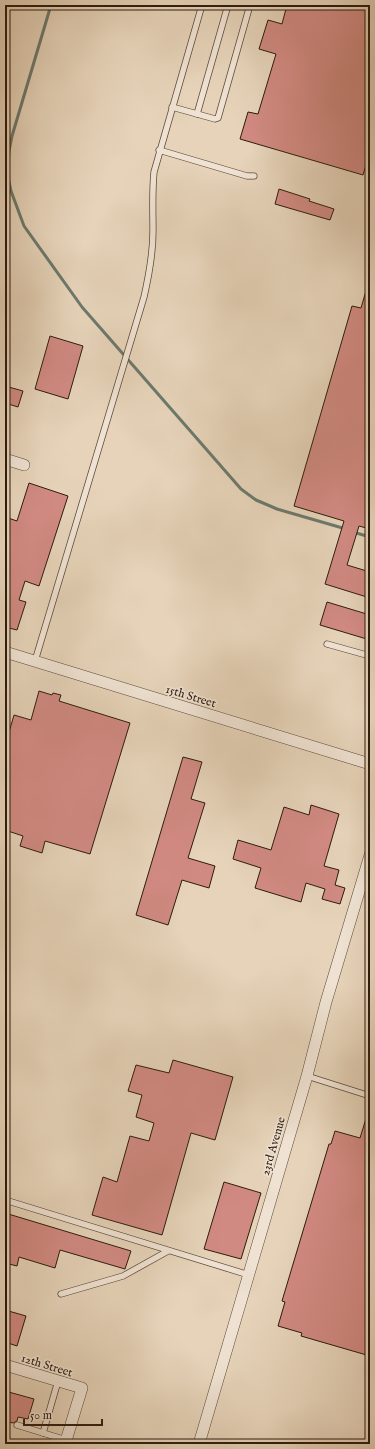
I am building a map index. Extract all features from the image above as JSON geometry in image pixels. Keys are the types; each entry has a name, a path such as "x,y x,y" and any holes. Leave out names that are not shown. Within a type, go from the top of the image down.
{"street":[{"path":"5,459 24,465"},
{"name":"15th Street","path":"5,652 370,764"},
{"name":"23rd Avenue","path":"199,1444 307,1076 326,1002 370,855"},
{"name":"12th Street","path":"5,1366 82,1388 66,1442"}],"lane":[{"path":"35,661 132,337 149,275 153,232 152,189 154,172 159,150 202,5"},
{"path":"197,114 228,5"},
{"path":"172,107 215,119 218,118 250,5"},
{"path":"159,150 247,176 254,176"},
{"path":"327,644 370,656"},
{"path":"307,1076 370,1096"},
{"path":"5,1200 249,1275"},
{"path":"61,1294 123,1276 168,1251"},
{"path":"43,1432 58,1381"},
{"path":"17,1425 43,1432 66,1442"}],"building":[{"path":"287,5 370,5 370,151 363,175 240,139 248,112 258,114 276,54 259,49 268,20 282,24"},
{"path":"279,189 334,209 330,220 275,204"},
{"path":"368,284 370,284 370,529 359,526 347,565 370,572 370,598 325,584 344,521 294,506 352,306 361,308"},
{"path":"50,336 83,346 68,399 35,389"},
{"path":"5,386 23,391 18,407 5,403"},
{"path":"29,483 68,496 39,586 25,581 19,600 26,602 17,630 5,627 5,517 17,521"},
{"path":"327,602 370,615 370,640 320,625"},
{"path":"39,691 52,695 53,693 61,695 59,701 130,723 90,854 45,841 42,853 20,846 23,836 5,830 5,746 14,715 31,720"},
{"path":"183,757 202,762 191,799 205,803 188,858 215,866 209,888 182,880 168,925 136,915"},
{"path":"311,805 339,814 324,866 339,870 335,885 345,888 340,904 322,899 325,889 306,883 301,902 255,888 261,868 233,859 238,840 271,850 284,807 309,815"},
{"path":"173,1060 233,1077 215,1140 191,1133 162,1235 92,1215 103,1177 117,1182 130,1136 149,1141 154,1123 136,1117 142,1095 128,1091 136,1065 169,1073"},
{"path":"368,1112 370,1112 370,1356 301,1336 302,1333 278,1326 285,1302 282,1301 329,1144 331,1144 335,1131 360,1138"},
{"path":"224,1182 261,1193 241,1259 204,1249"},
{"path":"5,1213 131,1251 125,1269 60,1250 55,1268 19,1257 17,1266 5,1263"},
{"path":"5,1310 26,1316 17,1346 5,1342"},
{"path":"5,1391 34,1399 28,1419 18,1417 17,1421 13,1423 5,1421 7,1413 5,1412"}],"waterway":[{"path":"51,5 12,136 9,151 7,172 11,191 24,226 82,307 241,489 256,500 277,509 346,529"},
{"path":"353,532 370,537"}]}
